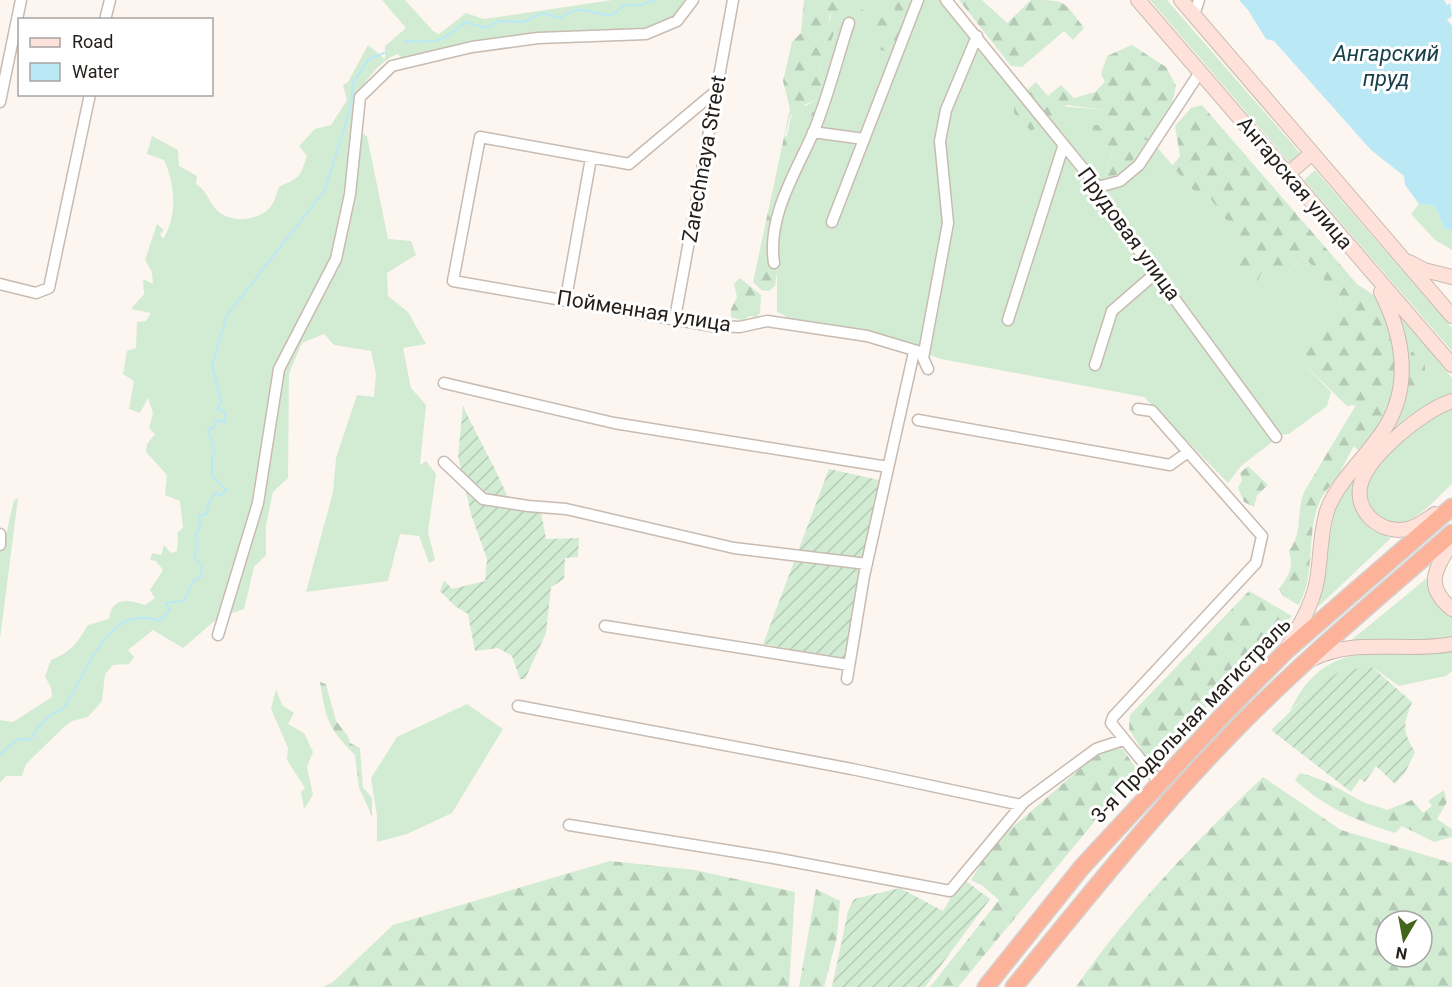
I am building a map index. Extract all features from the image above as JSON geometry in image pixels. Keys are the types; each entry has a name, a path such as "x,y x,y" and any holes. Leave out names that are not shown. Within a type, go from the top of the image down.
{"highway":[{"name":"3-я Продольная магистраль","path":"986,987 1082,867 1159,782 1286,651 1452,505"},
{"name":"3-я Продольная магистраль","path":"1014,987 1140,834 1233,732 1305,663 1452,533"}],"main road":[{"name":"Ангарская улица","path":"1138,0 1452,365"},
{"name":"Ангарская улица","path":"1181,0 1452,316"},
{"path":"1288,174 1311,154"},
{"path":"1394,249 1424,270 1452,277"},
{"path":"1286,651 1306,615 1317,583 1328,509 1351,470 1383,433 1395,409 1402,383 1403,357 1400,336 1390,310 1370,271"},
{"path":"1452,401 1432,410 1378,456 1365,473 1360,496 1366,515 1374,522 1394,530 1408,529 1422,523 1452,505"},
{"path":"1452,542 1437,567 1434,584 1441,599 1452,609"},
{"path":"1305,663 1321,655 1343,650 1452,644"}],"street":[{"path":"0,102 21,0"},
{"path":"106,18 110,0"},
{"path":"218,635 258,503 279,369 336,259 351,194 360,97 392,66 472,47 538,38 646,34 677,21 693,0"},
{"name":"Zarechnaya Street","path":"675,318 733,0"},
{"path":"832,222 918,0"},
{"name":"Прудовая улица","path":"946,0 977,36 1063,147 1098,187 1104,203 1157,272 1276,437"},
{"path":"1194,15 1199,0"},
{"path":"774,263 771,242 791,176 813,132 849,23"},
{"path":"847,680 867,564 888,467 919,353 948,223 940,141 946,110 977,36"},
{"path":"1098,187 1120,181 1138,165 1200,72"},
{"path":"566,298 591,158 629,164 717,91"},
{"path":"0,284 36,292 49,288 90,96"},
{"path":"813,132 864,139"},
{"name":"Пойменная улица","path":"591,158 480,137 453,281 566,298 712,326 740,327 767,321 867,336 919,353"},
{"path":"1008,320 1063,147"},
{"path":"1095,365 1112,311 1157,272"},
{"path":"919,353 928,369"},
{"path":"444,383 614,423 888,467"},
{"path":"1138,409 1152,411 1262,536 1256,563 1113,717 1111,723 1123,740 1159,782"},
{"path":"918,420 1170,465 1188,452"},
{"path":"444,462 483,498 528,506 566,509 734,548 867,564"},
{"path":"605,626 849,665"},
{"path":"518,706 852,769 1021,805"},
{"path":"570,825 950,891 1021,805 1096,749 1123,740"}],"green space":[{"path":"382,0 405,0 433,31 439,34 466,13 484,19 612,0 689,0 685,8 662,24 646,30 569,35 401,59 398,54 378,67 357,97 352,128 367,136 388,239 411,241 416,255 387,273 388,296 408,312 426,344 403,348 411,388 426,405 420,465 426,461 436,474 428,532 435,560 429,563 419,536 400,534 388,581 306,592 333,492 336,458 357,395 374,397 376,374 371,351 334,345 324,334 302,343 289,373 288,478 273,492 266,525 266,555 254,567 244,609 218,618 183,648 153,630 128,650 134,657 129,664 113,665 105,674 102,701 88,717 72,721 63,728 26,764 22,776 6,776 0,783 0,720 13,722 52,697 51,688 45,676 51,660 64,654 73,646 88,625 109,619 117,603 126,601 145,605 155,598 150,590 163,570 156,561 150,560 152,553 161,555 164,545 171,553 177,551 178,532 183,528 180,501 165,495 167,475 146,452 147,444 155,434 149,428 153,413 148,398 140,413 129,409 134,381 123,374 127,351 136,348 137,322 146,321 151,313 131,309 144,294 143,279 153,284 152,272 145,260 157,224 164,230 160,234 163,239 173,210 171,179 164,160 147,154 152,136 178,150 179,166 197,176 196,184 222,214 237,219 261,215 272,205 279,187 301,173 307,156 299,146 315,129 331,125 347,100 343,85 348,82 368,45 385,59 385,46 406,28"},
{"path":"804,0 839,0 894,23 899,15 892,6 894,1 911,5 892,54 879,49 882,35 877,27 855,17 846,20 830,14 828,27 834,33 826,54 815,58 824,76 817,99 804,105 815,113 812,124 791,114 785,135 788,139 773,193 773,227 760,252 777,273 775,286 769,291 761,290 753,282 790,109 783,81 792,42 801,33"},
{"path":"835,0 944,0 1019,98 1014,102 1104,110 1099,125 1091,125 1113,148 1106,176 1133,160 1141,139 1151,140 1203,201 1210,198 1238,236 1248,244 1262,272 1278,285 1303,256 1324,278 1324,284 1339,296 1342,304 1324,320 1326,334 1303,363 1331,392 1327,406 1289,434 1281,435 1241,466 1228,483 1144,397 941,359 855,330 795,321 777,312 777,273 760,252 773,227 773,193 792,114 817,99 824,76 815,58 828,27"},
{"path":"959,0 982,0 1007,23 1031,0 1058,1 1072,12 1084,28 1073,40 1064,31 1022,67 1011,66"},
{"path":"1150,0 1167,0 1301,154 1291,163 1288,161"},
{"path":"1132,45 1166,67 1176,86 1171,109 1151,140 1141,140 1133,160 1110,180 1106,176 1113,148 1100,148 1091,125 1099,125 1104,110 1066,105 1057,125 1048,120 1031,131 1014,113 1014,102 1036,82 1048,96 1061,85 1074,98 1095,92 1105,82 1101,74 1107,56"},
{"path":"1202,105 1357,284 1376,298 1385,310 1395,341 1396,376 1389,409 1381,426 1372,437 1358,450 1354,446 1337,478 1321,500 1314,521 1307,582 1299,605 1283,596 1279,589 1290,571 1289,551 1298,530 1304,492 1356,405 1347,406 1303,363 1311,342 1325,334 1323,320 1342,304 1339,296 1324,284 1324,278 1303,256 1278,285 1262,272 1255,286 1246,286 1238,263 1248,244 1238,236 1210,198 1203,201 1172,166 1180,156 1175,126 1191,108"},
{"path":"1315,170 1452,328 1452,351 1304,180"},
{"path":"1419,204 1435,206 1444,228 1452,231 1452,250 1435,240 1411,214"},
{"path":"740,278 761,295 760,313 756,317 749,316 743,321 731,317 731,309 737,297 734,284"},
{"path":"1395,309 1452,378 1452,394 1437,400 1383,446 1357,511 1372,530 1391,538 1318,607 1335,507 1352,481 1385,440 1402,409 1409,376 1409,359 1402,325"},
{"path":"1419,351 1425,354 1425,375 1417,378 1415,395 1409,396 1406,394 1411,352"},
{"path":"463,406 510,503 541,512 546,539 579,538 578,557 565,558 564,579 551,587 546,633 525,679 520,679 512,656 498,648 475,651 468,614 455,606 440,591 444,580 452,589 485,581 487,559 471,514 458,456"},
{"path":"1452,406 1452,484 1417,516 1397,523 1386,522 1376,515 1364,494 1368,475 1401,441"},
{"path":"1248,466 1268,485 1257,495 1254,507 1244,502 1238,488 1242,480 1240,473"},
{"path":"829,469 879,480 844,660 763,644"},
{"path":"18,498 0,639 0,544 6,535 14,500"},
{"path":"1427,578 1441,609 1452,617 1452,639 1430,642 1349,642"},
{"path":"1249,591 1292,616 1162,754 1146,757 1129,729 1130,715"},
{"path":"1452,650 1452,671 1446,676 1399,686 1371,666 1316,687 1290,711 1305,686 1322,669 1340,659 1381,653 1427,653"},
{"path":"1371,666 1412,702 1405,727 1415,752 1405,773 1395,784 1376,766 1365,782 1360,779 1351,792 1271,730 1316,687 1339,672"},
{"path":"320,682 326,684 336,721 348,736 350,743 360,748 363,787 372,798 372,816 359,788 355,755 339,738 330,723 324,706"},
{"path":"276,689 282,705 294,713 288,724 304,733 313,752 307,767 313,795 304,809 301,792 305,788 287,760 288,748 271,709"},
{"path":"467,704 503,729 452,813 407,834 377,842 377,816 371,778 397,737"},
{"path":"1115,748 1123,749 1137,770 958,987 930,987 999,900 983,886 971,880 993,844 1096,755"},
{"path":"1300,773 1324,781 1364,802 1387,810 1412,800 1423,813 1432,806 1428,801 1444,790 1447,802 1437,819 1452,829 1452,837 1434,842 1402,826 1395,833 1354,818 1306,790 1295,780"},
{"path":"1263,777 1341,830 1452,863 1452,987 1076,987 1118,931 1188,851"},
{"path":"610,861 695,870 795,892 789,987 323,987 333,982 393,925"},
{"path":"962,878 990,899 925,987 832,987 848,911 854,899 900,888 943,911"},
{"path":"816,889 840,901 837,937 824,987 799,987"}],"water":[{"name":"Ангарский пруд","path":"1239,0 1444,0 1447,5 1450,3 1452,16 1447,20 1452,26 1452,231 1444,228 1435,206 1419,204 1405,185 1404,176 1371,150 1274,41 1266,39"}],"waterway":[{"path":"405,41 438,40 465,22 486,28 499,21 523,22 543,13 560,18 575,10 613,15 624,5 642,5 654,0"},
{"path":"0,754 18,739 30,740 44,721 63,709 89,662 112,632 125,622 141,618 159,621 170,610 166,603 184,601 194,580 201,577 202,566 194,556 198,544 195,535 201,526 199,516 207,514 208,504 216,492 221,496 226,490 212,475 212,456 215,452 208,429 213,428 217,420 225,422 225,412 217,409 221,402 212,365 227,315 325,190 351,106 353,83 369,59 384,53"}]}
